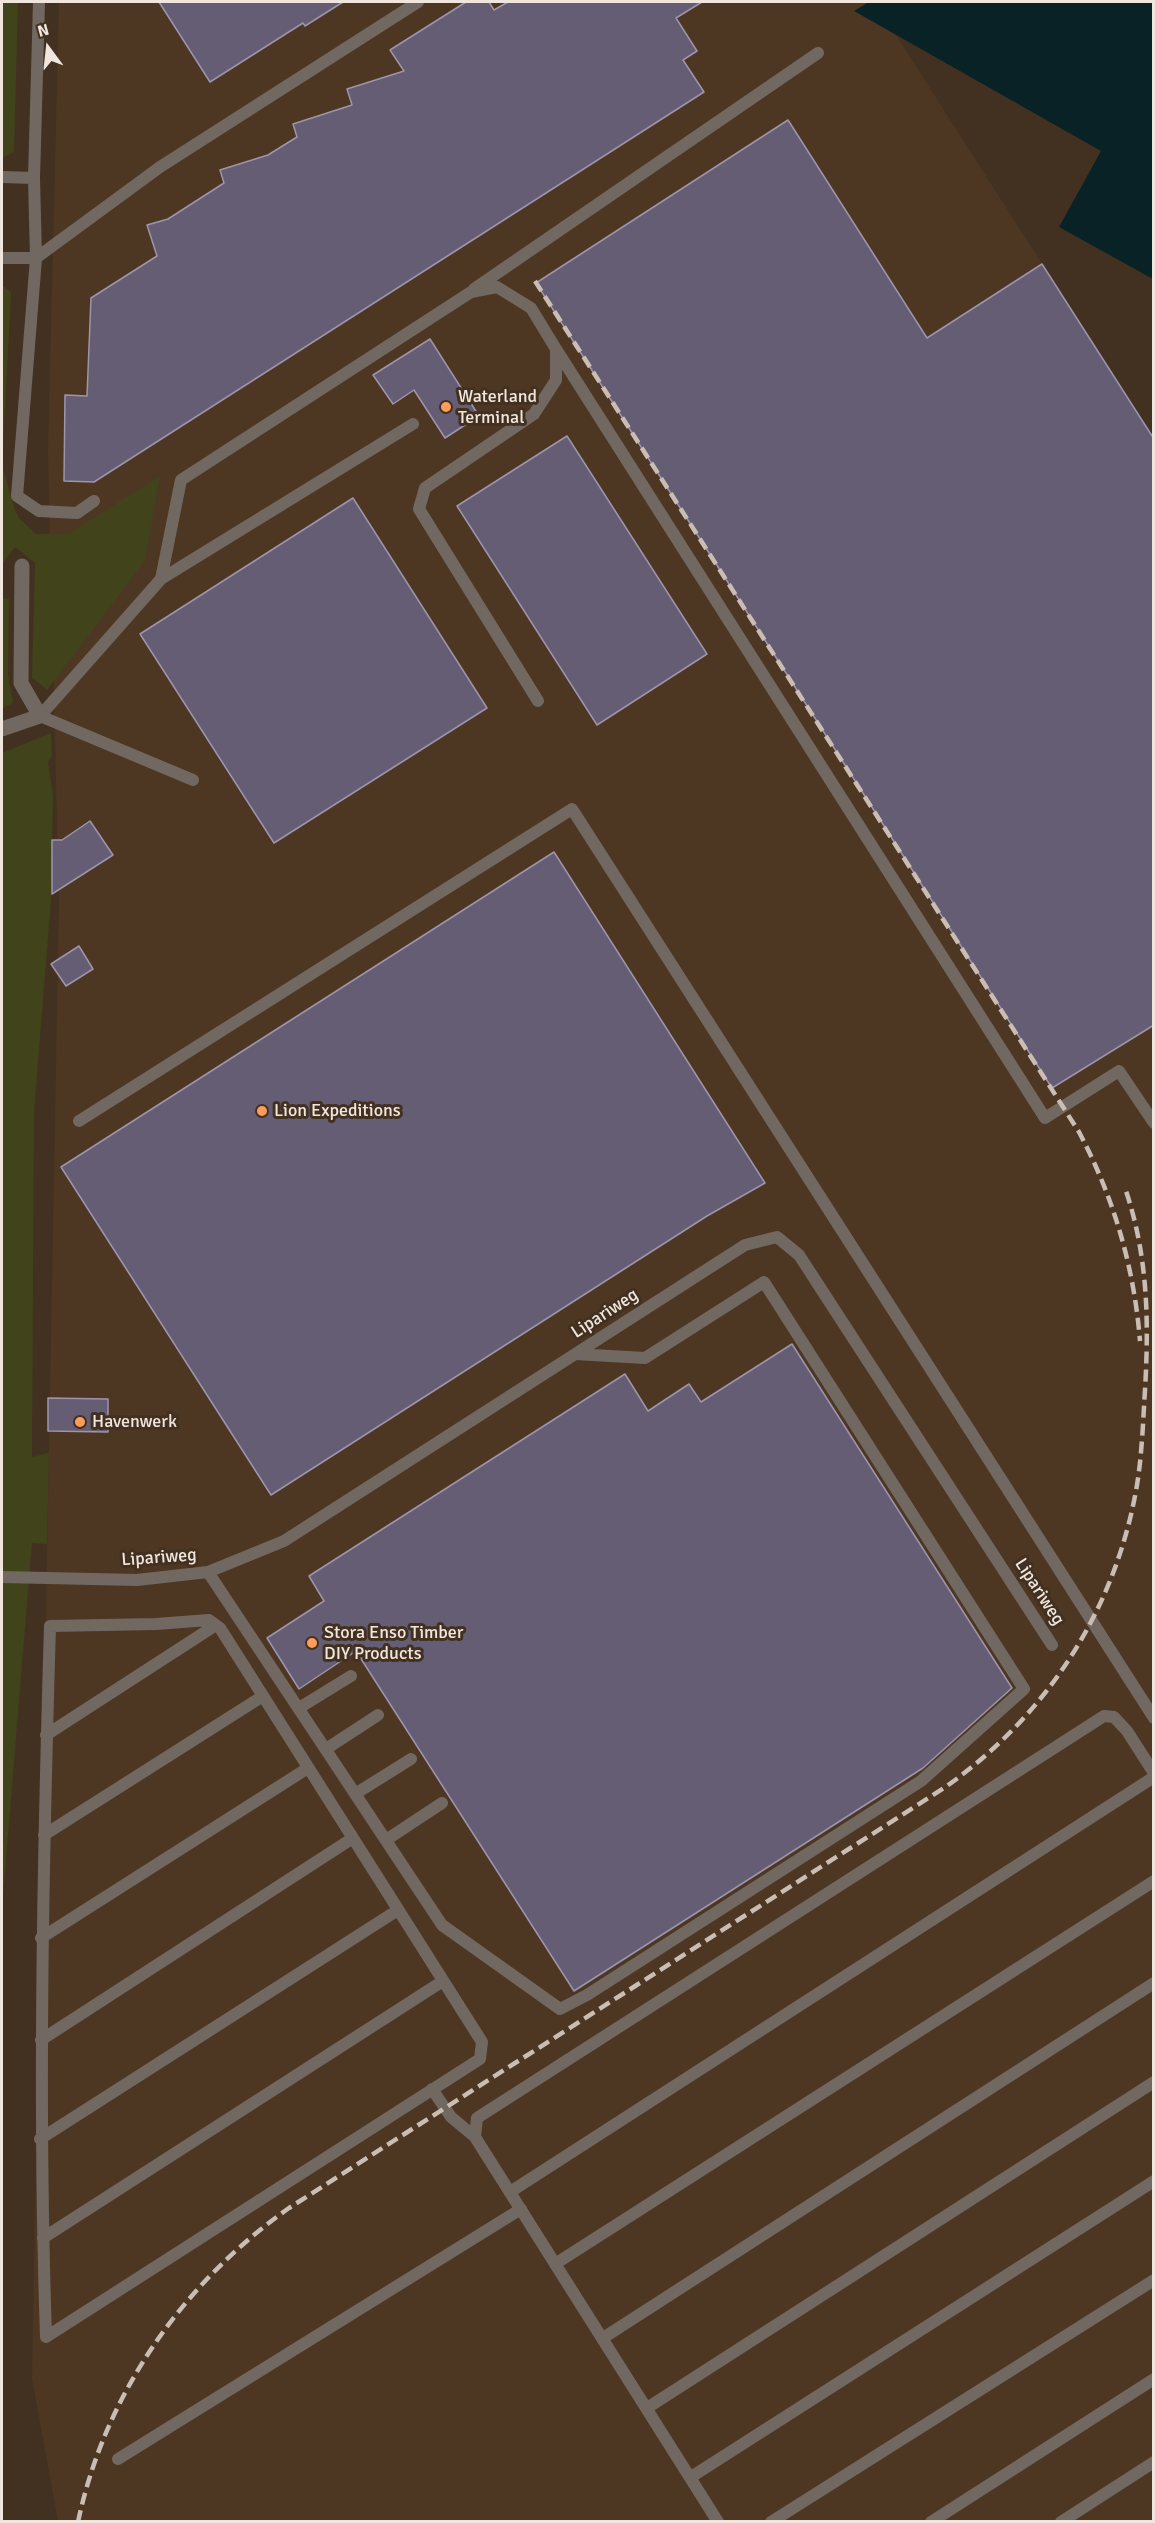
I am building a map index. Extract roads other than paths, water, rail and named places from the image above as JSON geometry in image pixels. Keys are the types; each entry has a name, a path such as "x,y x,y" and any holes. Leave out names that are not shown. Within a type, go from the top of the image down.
{"street":[{"path":"2,729 40,716 21,683 22,566"}],"lane":[{"path":"39,2 34,178 36,258 17,496 39,511 77,513 94,501"},
{"path":"2,258 36,258 160,167 417,2"},
{"path":"161,579 181,480 471,291 818,53"},
{"path":"2,177 34,178"},
{"path":"471,291 497,287 531,308 1045,1119 1119,1071 1154,1123"},
{"path":"538,700 419,509 425,488 534,414 556,380 556,349"},
{"path":"194,780 40,716 161,579 413,423"},
{"path":"80,1121 572,809 1154,1718"},
{"name":"Lipariweg","path":"2,1577 137,1580 208,1572 284,1540 745,1245 777,1237 799,1255 1052,1645"},
{"path":"208,1572 442,1925 560,2009 587,1995 921,1781 1023,1689 764,1282 645,1358 575,1354"},
{"path":"209,1620 216,1626 482,2042 480,2059 46,2337 40,2139 40,2040 50,1626 156,1624 209,1620"},
{"path":"46,1735 216,1626"},
{"path":"299,1708 351,1676"},
{"path":"44,1835 262,1696"},
{"path":"326,1749 378,1715"},
{"path":"475,2137 477,2118 1104,1716 1114,1717 1127,1731 1154,1775 510,2192"},
{"path":"356,1794 411,1759"},
{"path":"41,1938 308,1768"},
{"path":"386,1840 442,1803"},
{"path":"40,2040 353,1838"},
{"path":"555,2264 1154,1881"},
{"path":"40,2139 398,1910"},
{"path":"43,2238 443,1981"},
{"path":"603,2338 1154,1983"},
{"path":"647,2408 1154,2082"},
{"path":"432,2089 451,2117 475,2137 718,2522"},
{"path":"691,2477 1154,2181"},
{"path":"118,2458 520,2209"},
{"path":"771,2522 1154,2280"},
{"path":"932,2522 1154,2379"},
{"path":"1061,2522 1154,2462"}],"water":[{"path":"869,2 1153,2 1153,279 1059,227 1101,151 854,11"}],"railway":[{"path":"535,281 1079,1132 1102,1182 1120,1234 1133,1286 1140,1341"},
{"path":"78,2522 90,2475 107,2429 129,2386 154,2345 183,2307 215,2271 251,2238 289,2208 944,1788 1015,1728 1045,1693 1071,1656 1094,1616 1112,1575 1127,1531 1137,1485 1145,1390 1147,1339 1145,1288 1138,1238 1125,1188"}],"place":[{"name":"Waterland Terminal","path":"446,407"},
{"name":"Lion Expeditions","path":"262,1111"},
{"name":"Havenwerk","path":"80,1422"},
{"name":"Stora Enso Timber DIY Products","path":"312,1643"}]}
